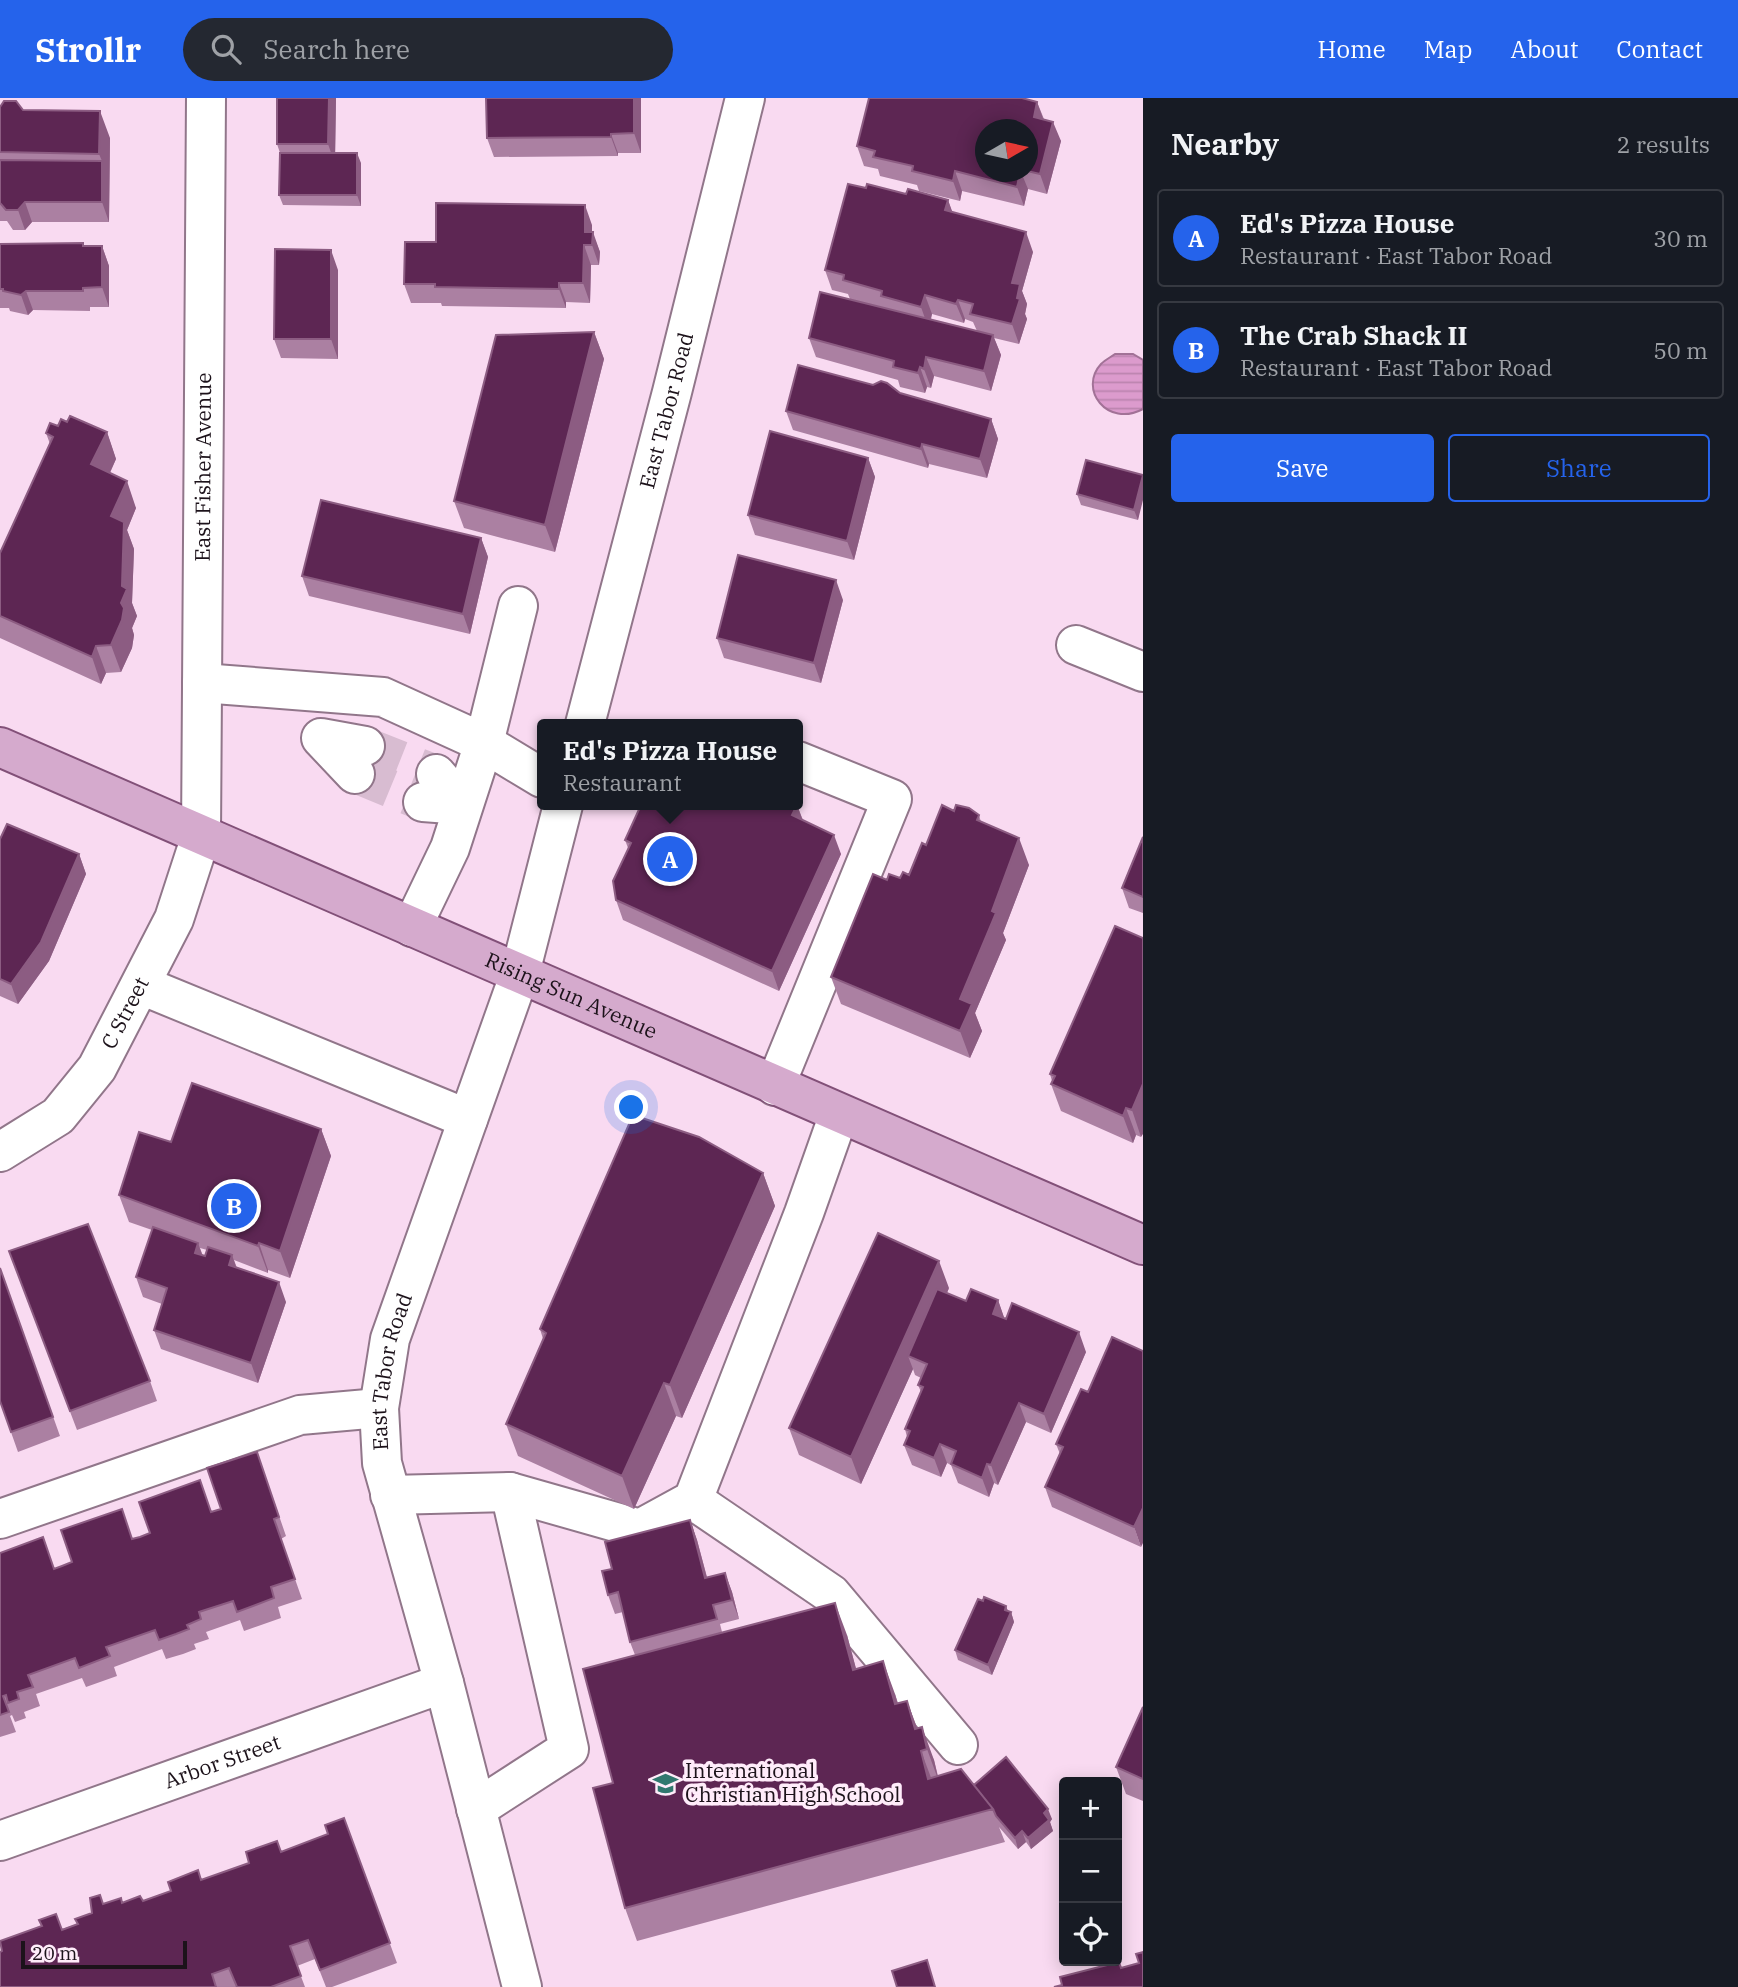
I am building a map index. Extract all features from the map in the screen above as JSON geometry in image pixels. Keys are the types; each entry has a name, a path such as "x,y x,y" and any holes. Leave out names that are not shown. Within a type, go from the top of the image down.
{"main road":[{"name":"Rising Sun Avenue","path":"0,747 1143,1245"}],"street":[{"name":"East Fisher Avenue","path":"201,836 206,98"},
{"name":"East Tabor Road","path":"585,719 672,392 745,98"},
{"path":"412,927 450,848 484,743 518,606"},
{"path":"1076,645 1143,672"},
{"path":"202,683 383,697 484,743 537,775"},
{"path":"314,692 321,738 360,760"},
{"path":"775,1086 892,799 803,763"},
{"path":"430,788 463,804"},
{"name":"East Tabor Road","path":"515,1985 476,1809 444,1683 382,1464 379,1408 390,1339 520,973 563,810"},
{"name":"C Street","path":"0,1152 58,1116 97,1068 174,919 201,836"},
{"path":"141,985 468,1118"},
{"path":"390,1495 510,1492 640,1529 693,1500 804,1213 839,1114"},
{"path":"0,1519 300,1415 379,1408"},
{"path":"476,1809 569,1749 510,1492"},
{"path":"693,1500 831,1594 958,1745"},
{"name":"Arbor Street","path":"0,1841 444,1683"}],"shaded area":[{"path":"1115,354 1133,354 1143,360 1143,409 1130,414 1118,414 1108,410 1095,394 1095,374 1101,364"}],"building":[{"path":"277,98 329,98 328,144 277,144"},
{"path":"486,98 634,98 634,133 611,134 611,137 487,138"},
{"path":"869,98 1022,98 1037,102 1034,117 1053,122 1040,174 1038,119 975,119 975,176 955,171 953,181 912,171 913,166 873,157 875,151 857,146"},
{"path":"4,101 16,101 23,110 100,111 99,154 0,152 0,107"},
{"path":"280,153 357,153 357,195 279,195"},
{"path":"0,160 102,161 102,202 25,202 18,210 6,210 0,203"},
{"path":"998,182 1018,182 1017,187"},
{"path":"848,184 866,188 867,184 906,194 908,189 948,200 945,210 1026,232 1012,283 1020,284 1017,298 1020,299 1012,324 970,314 973,304 958,300 956,304 925,295 921,307 881,296 882,291 843,280 844,275 825,270"},
{"path":"436,203 585,205 585,232 593,232 592,245 584,245 583,283 559,283 559,289 404,284 405,242 436,242"},
{"path":"83,243 83,246 102,246 102,287 83,288 83,291 26,291 21,295 0,289 0,244"},
{"path":"275,249 331,250 331,339 274,339"},
{"path":"820,292 993,335 984,371 926,357 924,369 920,367 918,373 893,367 894,361 809,338"},
{"path":"594,332 545,525 454,501 496,335"},
{"path":"798,365 873,385 881,381 900,393 991,419 980,459 922,444 921,449 786,411"},
{"path":"70,416 107,432 91,464 127,481 111,516 124,522 122,586 127,589 121,603 124,608 122,620 111,645 96,646 92,657 0,616 0,553 53,437 46,433 50,423 58,426 61,419 67,422"},
{"path":"770,431 868,458 847,541 748,515"},
{"path":"1086,460 1143,475 1134,510 1077,494"},
{"path":"321,500 481,538 463,614 302,576"},
{"path":"738,555 836,580 814,663 717,638"},
{"path":"942,805 954,811 956,805 969,808 979,815 977,820 1019,838 992,911 996,913 960,999 972,1004 960,1031 831,977 873,874 887,880 889,874 900,878 903,872 909,875 922,843 926,845"},
{"path":"639,810 794,810 792,815 834,835 772,971 616,900 613,881 631,843 625,840"},
{"path":"7,824 79,854 41,942 11,984 0,979 0,839"},
{"path":"1143,837 1143,897 1122,888"},
{"path":"1115,926 1143,938 1143,1084 1132,1110 1126,1108 1123,1116 1051,1084 1055,1076 1050,1074"},
{"path":"192,1083 321,1129 280,1251 259,1243 258,1246 119,1195 139,1132 171,1142"},
{"path":"633,1115 699,1137 763,1173 670,1385 664,1383 622,1476 506,1424 546,1333 540,1329"},
{"path":"88,1224 150,1381 70,1411 9,1251"},
{"path":"153,1227 198,1243 195,1253 205,1256 208,1247 232,1255 229,1265 279,1282 251,1363 154,1330 167,1288 136,1277"},
{"path":"878,1233 939,1261 851,1457 789,1428"},
{"path":"0,1268 53,1417 11,1432 0,1401"},
{"path":"937,1289 966,1301 971,1289 998,1300 993,1314 1006,1319 1012,1303 1079,1332 1044,1414 1019,1403 991,1465 987,1464 982,1478 951,1464 956,1451 940,1444 934,1458 904,1445 910,1431 905,1429 923,1387 918,1385 927,1364 908,1356"},
{"path":"1112,1337 1143,1351 1143,1508 1134,1527 1045,1487 1063,1447 1056,1444 1081,1389 1088,1392"},
{"path":"257,1452 279,1517 274,1519 295,1579 271,1587 274,1598 237,1612 233,1601 199,1612 201,1619 187,1625 189,1629 176,1634 159,1640 155,1630 106,1647 110,1656 79,1668 75,1658 28,1675 33,1687 17,1692 19,1699 8,1703 6,1695 3,1696 9,1712 0,1715 0,1553 43,1537 54,1569 72,1562 61,1530 122,1509 132,1539 140,1537 150,1533 139,1502 200,1480 211,1512 221,1509 207,1468"},
{"path":"690,1520 705,1578 725,1573 732,1600 713,1605 717,1619 630,1642 618,1592 608,1595 602,1571 612,1569 605,1542"},
{"path":"984,1597 1006,1606 1005,1610 1011,1612 988,1665 955,1650 978,1599 983,1601"},
{"path":"835,1603 853,1670 883,1661 895,1704 907,1701 915,1729 922,1727 927,1749 921,1751 928,1779 961,1769 993,1809 625,1908 593,1788 613,1783 583,1669"},
{"path":"1143,1707 1143,1779 1116,1767"},
{"path":"1006,1757 1048,1809 1044,1813 1049,1820 1028,1838 1022,1831 1015,1838 974,1785"},
{"path":"344,1818 390,1943 320,1970 308,1940 290,1946 301,1976 271,1987 237,1987 229,1968 212,1974 216,1987 0,1987 0,1941 42,1926 39,1920 56,1914 62,1930 78,1924 75,1919 92,1913 90,1898 100,1895 103,1904 121,1898 122,1903 140,1896 143,1901 171,1891 168,1882 198,1870 201,1880 249,1863 246,1852 277,1841 281,1852 328,1834 325,1825"},
{"path":"1143,1952 1143,1987 1054,1987 1062,1985 1060,1977 1103,1966 1121,1968 1139,1963 1136,1954"},
{"path":"927,1960 935,1987 897,1987 892,1971"}],"tunnel":[{"path":"365,746 436,774"},
{"path":"355,774 423,802"}],"place":[{"name":"Ed's Pizza House","path":"670,859"},
{"name":"The Crab Shack II","path":"234,1206"},
{"name":"International Christian High School","path":"665,1783"}]}
